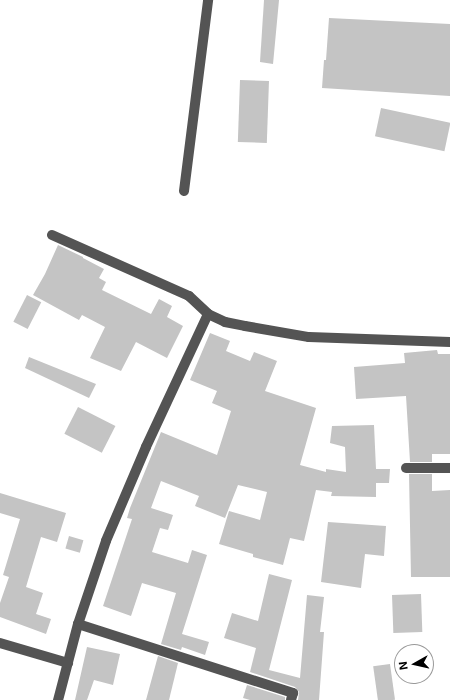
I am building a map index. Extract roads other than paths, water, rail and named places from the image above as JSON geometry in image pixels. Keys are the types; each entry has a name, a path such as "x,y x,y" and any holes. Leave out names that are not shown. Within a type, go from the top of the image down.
{"street":[{"path":"184,191 208,0"},
{"path":"52,235 188,296 208,314 226,322 309,337 450,342"},
{"path":"58,700 78,624 106,541 146,447 208,314"},
{"path":"406,468 450,468"},
{"path":"78,624 292,693 291,700"},
{"path":"0,643 68,663"}]}
